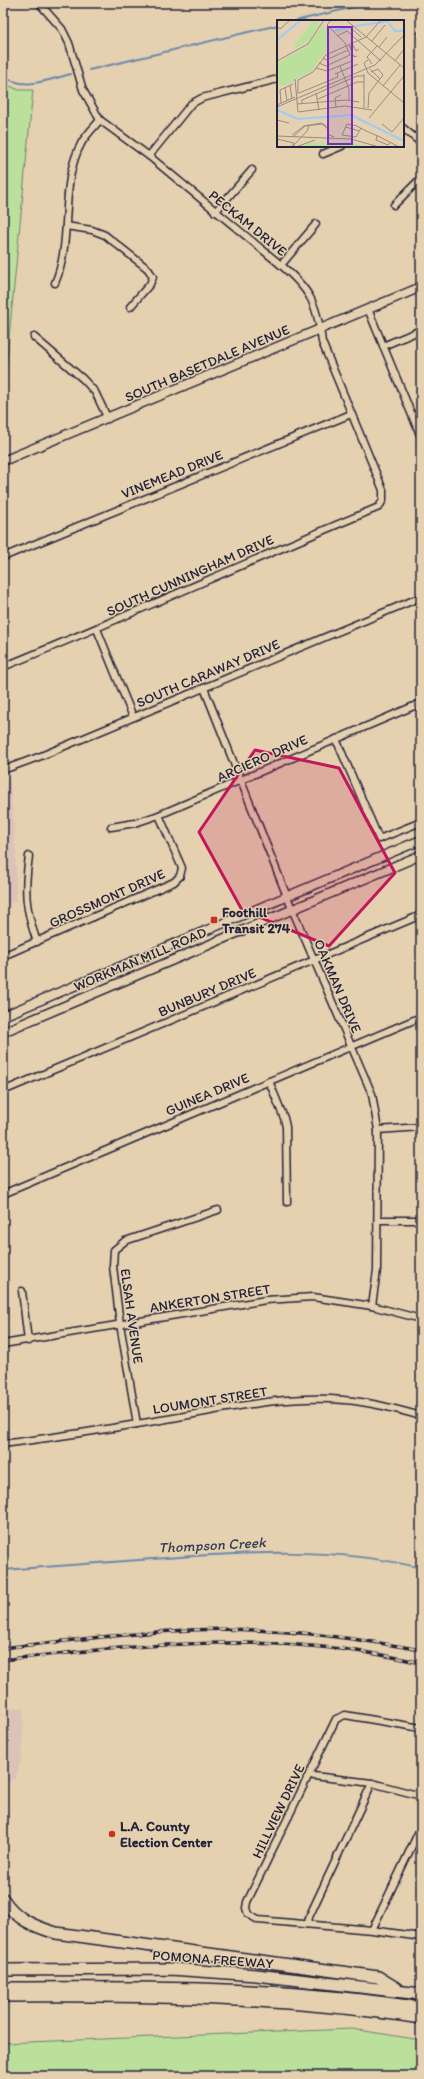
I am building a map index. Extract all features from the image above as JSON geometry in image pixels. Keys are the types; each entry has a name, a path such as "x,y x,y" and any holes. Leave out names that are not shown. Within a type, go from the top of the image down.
{"highway":[{"path":"3,1899 11,1910 31,1925 56,1933 378,1977 400,1990"},
{"name":"POMONA FREEWAY","path":"3,1970 171,1969 256,1975 400,1990 421,1994"},
{"path":"3,1988 163,1987 257,1990 340,1997 421,2008"},
{"path":"3,1996 208,1998 371,2011 421,2018"}],"main road":[{"name":"SOUTH BASETDALE AVENUE","path":"3,461 108,419 421,287"},
{"name":"WORKMAN MILL ROAD","path":"3,1016 421,840"},
{"name":"WORKMAN MILL ROAD","path":"3,1032 421,854"}],"street":[{"name":"PECKAM DRIVE","path":"42,4 62,29 69,43 83,90 100,120 149,156 280,265 300,282 309,294 319,318 322,342 350,414 383,490 384,500"},
{"path":"149,156 191,104 202,98 277,79"},
{"path":"55,283 61,268 71,173 83,141 100,120"},
{"path":"404,129 421,143"},
{"path":"323,154 340,147"},
{"path":"215,212 252,170"},
{"path":"394,205 421,178"},
{"path":"280,265 316,224"},
{"path":"66,226 92,230 105,235 148,269 153,277 150,284 130,307"},
{"path":"368,309 421,437"},
{"path":"383,346 421,330"},
{"path":"34,337 87,383 95,392 108,419"},
{"name":"VINEMEAD DRIVE","path":"3,557 350,414"},
{"name":"SOUTH CUNNINGHAM DRIVE","path":"3,667 140,611 203,580 379,507 384,500"},
{"name":"SOUTH CARAWAY DRIVE","path":"3,770 41,756 421,597"},
{"path":"97,629 133,717"},
{"name":"OAKMAN DRIVE","path":"204,688 242,780 292,909 372,1094 378,1130 377,1270 372,1306"},
{"name":"ARCIERO DRIVE","path":"111,827 135,823 159,815 421,703"},
{"path":"336,739 379,839 421,822"},
{"name":"GROSSMONT DRIVE","path":"3,956 37,942 84,919 174,882 180,876 182,868 159,815"},
{"path":"29,856 25,900 37,942"},
{"name":"BUNBURY DRIVE","path":"3,1091 421,915"},
{"name":"GUINEA DRIVE","path":"3,1194 421,1017"},
{"path":"269,1081 284,1118 286,1127 287,1202"},
{"path":"378,1130 421,1127"},
{"name":"ELSAH AVENUE","path":"137,1424 120,1324 113,1266 114,1250 125,1241 218,1210"},
{"path":"378,1220 421,1220"},
{"path":"22,1291 28,1341"},
{"name":"ANKERTON STREET","path":"3,1344 266,1300 313,1297 372,1306 421,1319"},
{"name":"LOUMONT STREET","path":"3,1444 255,1405 304,1399 365,1402 421,1416"},
{"name":"HILLVIEW DRIVE","path":"308,1924 258,1920 248,1914 246,1908 247,1902 336,1719 345,1715 421,1728"},
{"path":"309,1774 314,1776 372,1783 421,1796"},
{"path":"372,1783 309,1917 308,1924 372,1930 421,1937"},
{"path":"372,1930 421,1827"}],"highlighted area":[{"path":"255,750 339,768 395,873 329,946 242,910 199,832"}],"shaded area":[{"path":"10,778 16,855 16,901 3,906 3,780"},
{"path":"3,1687 9,1687 9,1708 24,1708 22,1756 16,1778 3,1783"}],"green space":[{"path":"3,83 19,90 33,90 5,379 3,382"},
{"path":"352,2029 421,2040 421,2076 3,2076 3,2043"}],"waterway":[{"path":"299,20 371,3"},
{"path":"89,70 277,25"},
{"path":"3,75 19,83 36,83 71,74"},
{"name":"Thompson Creek","path":"3,1570 262,1553 326,1554 358,1557 389,1561 421,1568"}],"railway":[{"path":"3,1648 143,1633 190,1630 248,1629 335,1636 421,1650"},
{"path":"3,1660 160,1645 264,1643 316,1646 368,1653 421,1663"}],"place":[{"name":"Foothill Transit 274","path":"214,920"},
{"name":"L.A. County Election Center","path":"112,1834"}]}
